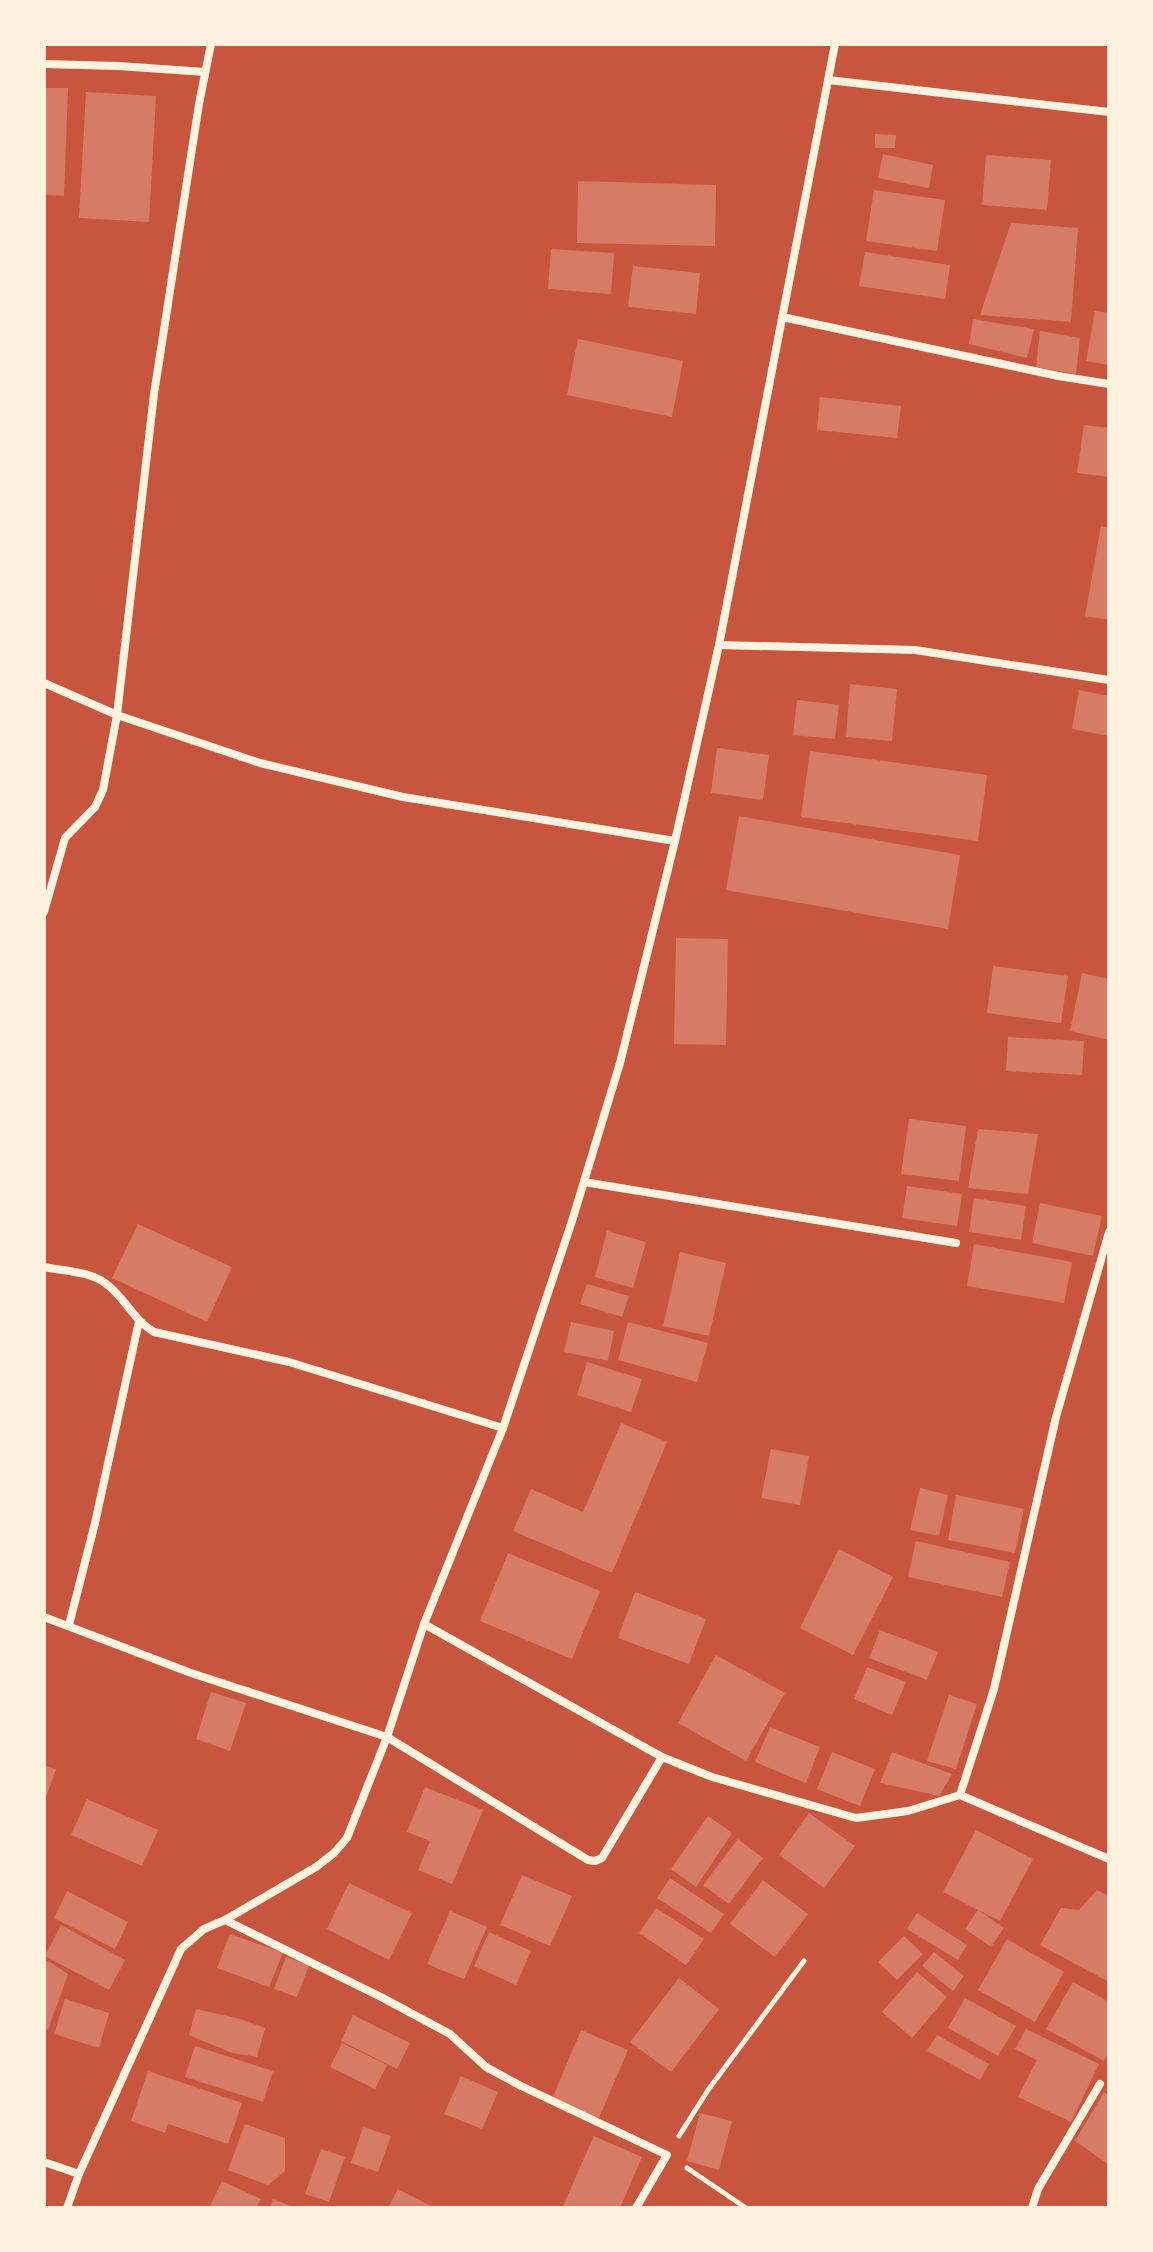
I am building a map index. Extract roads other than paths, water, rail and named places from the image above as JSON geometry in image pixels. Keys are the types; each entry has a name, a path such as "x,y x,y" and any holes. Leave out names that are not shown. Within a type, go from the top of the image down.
{"street":[{"path":"44,912 65,838 95,807 103,790 117,715 154,394 211,44"},
{"path":"67,2208 79,2174 181,1949 204,1929 316,1867 347,1838 387,1737 424,1624 503,1428 620,1063 675,841 719,645 835,44"},
{"path":"44,64 205,72"},
{"path":"828,80 1109,112"},
{"path":"782,317 1109,384"},
{"path":"719,645 915,650 1109,680"},
{"path":"44,683 117,715 260,763 403,797 675,841"},
{"path":"584,1182 956,1243"},
{"path":"960,1795 994,1689 1056,1417 1109,1232"},
{"path":"44,1267 96,1277 108,1284 139,1321 154,1332 289,1362 503,1428"},
{"path":"69,1625 95,1523 139,1321"},
{"path":"44,1617 191,1673 387,1737 588,1860 602,1858 662,1757"},
{"path":"424,1624 662,1757 712,1777 856,1818 908,1811 960,1795 1109,1859"},
{"path":"225,1920 450,2034 486,2067 521,2086 667,2155 636,2208"},
{"path":"1032,2208 1038,2189 1100,2084"},
{"path":"44,2162 79,2174"}]}
